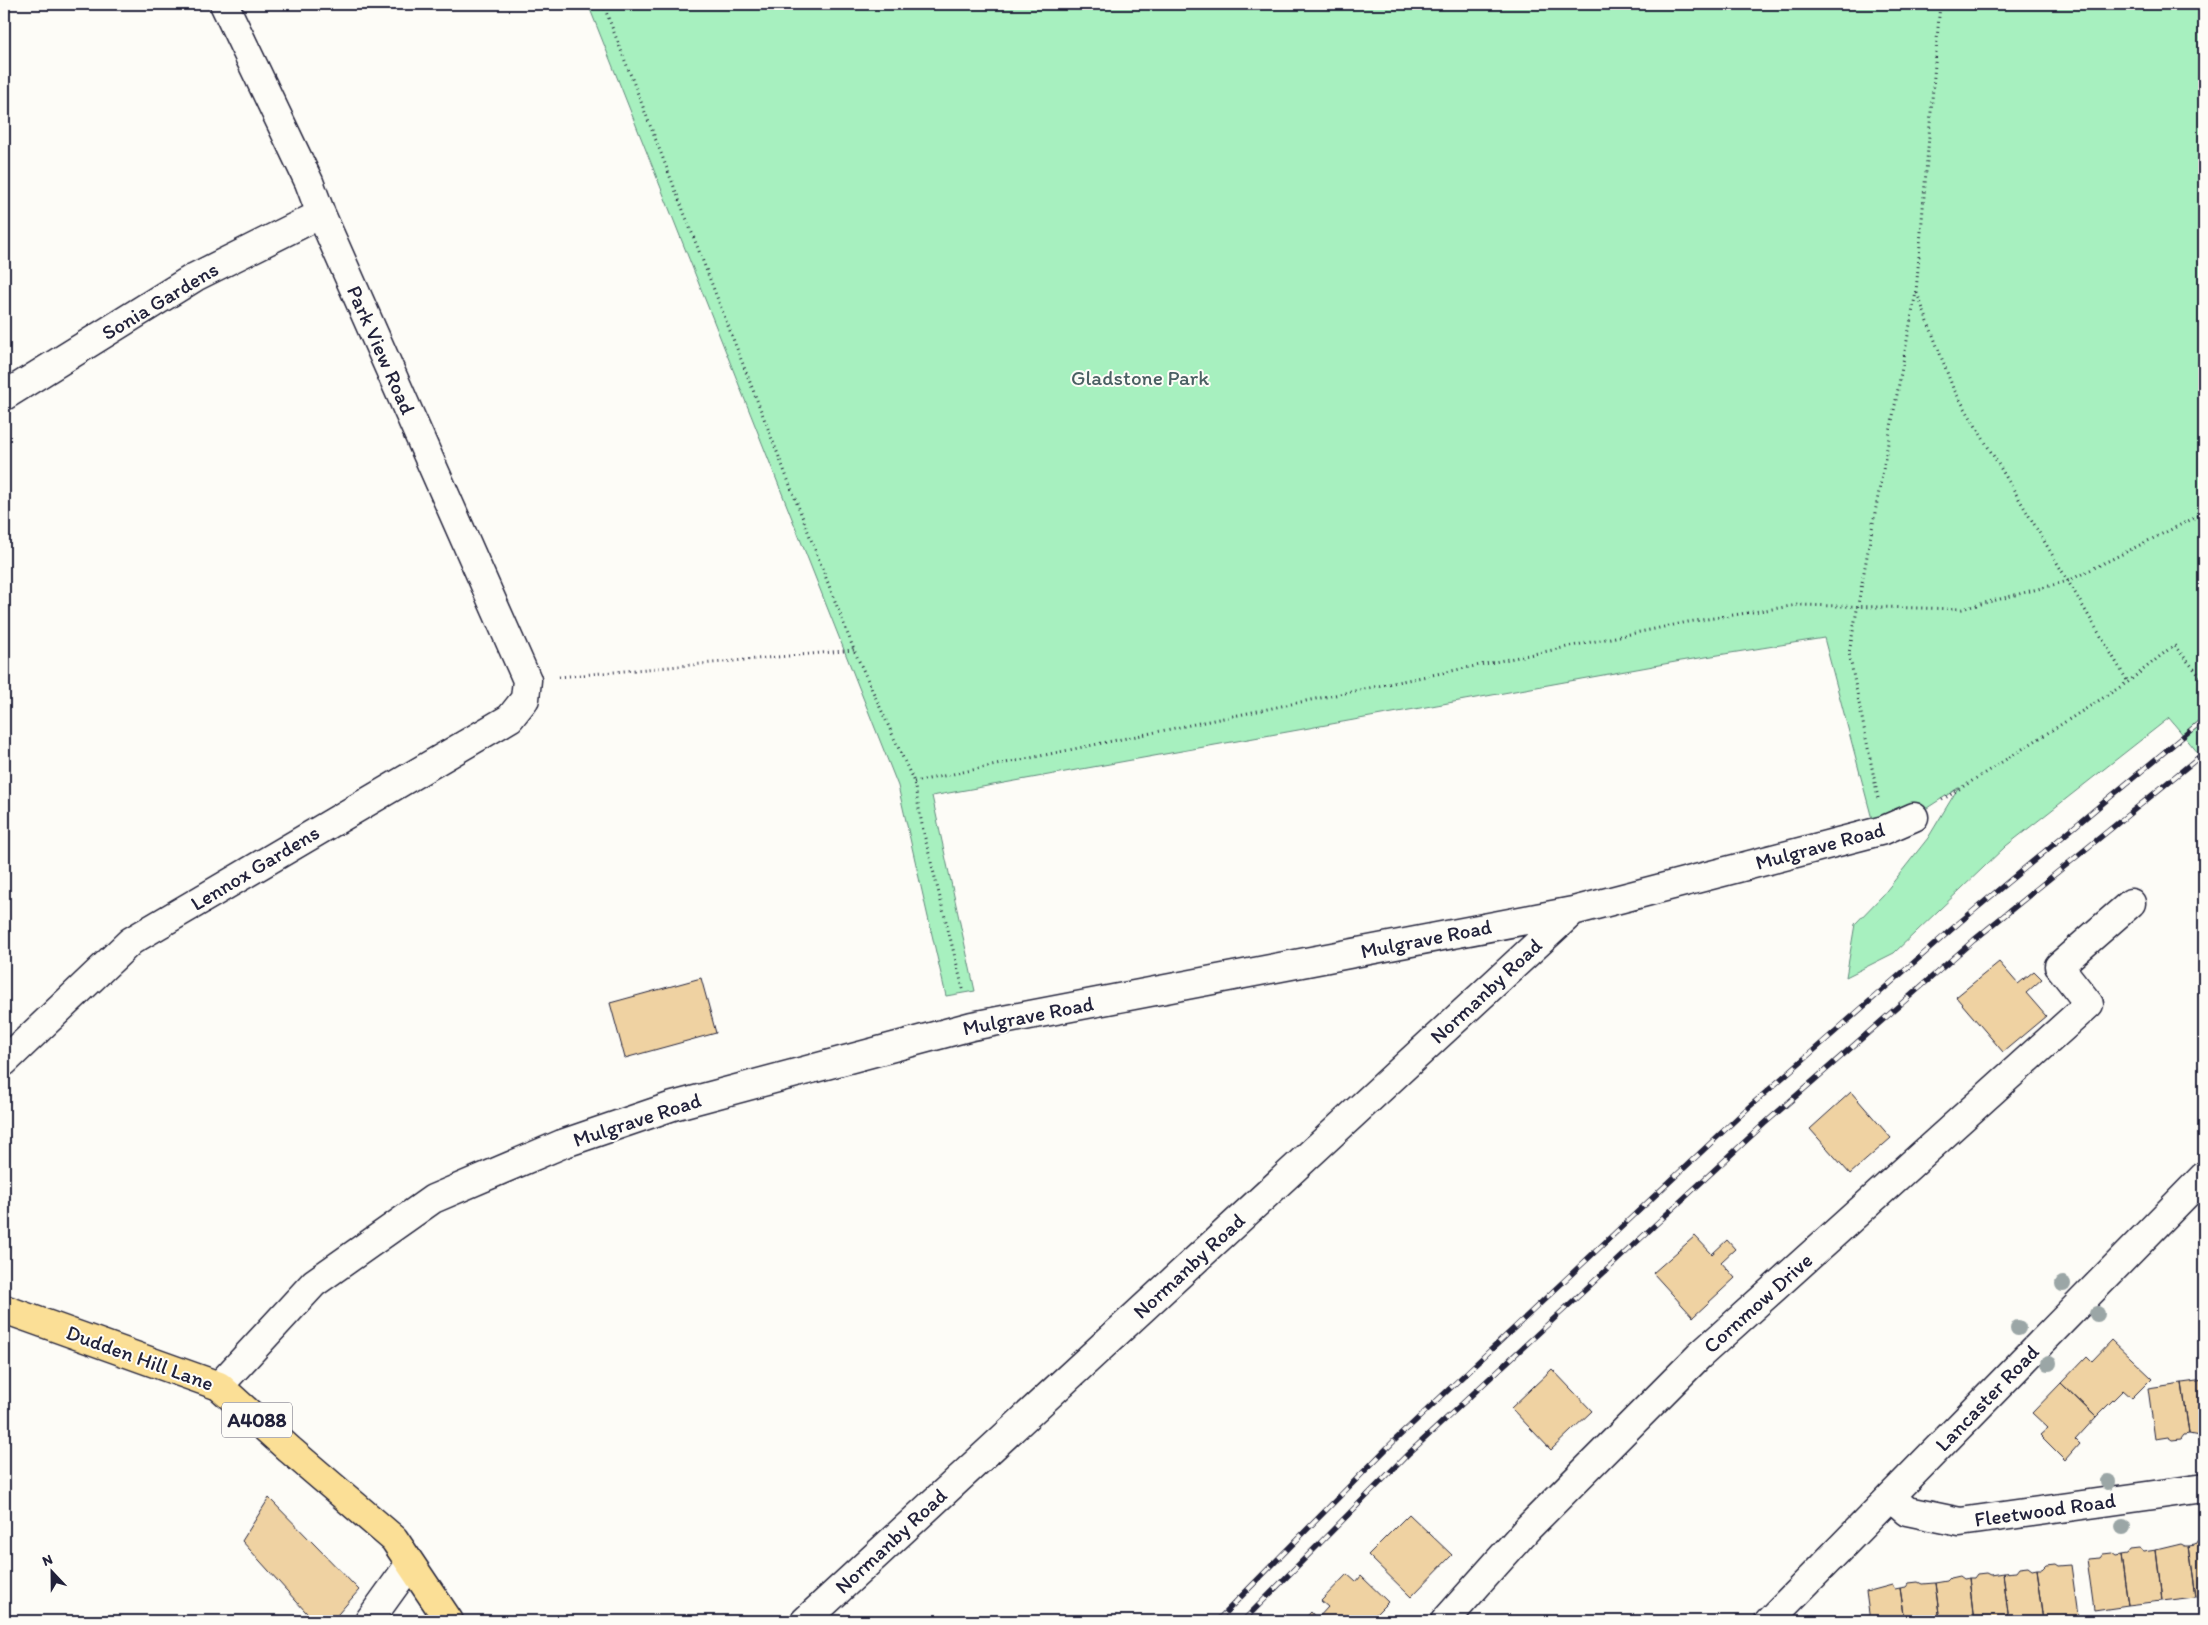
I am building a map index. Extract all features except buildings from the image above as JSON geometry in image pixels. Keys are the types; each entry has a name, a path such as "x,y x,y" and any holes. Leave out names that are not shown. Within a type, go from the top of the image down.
{"main road":[{"name":"Dudden Hill Lane","path":"4,1309 219,1386 394,1539 449,1621"}],"street":[{"name":"Park View Road","path":"224,4 309,182 320,214 526,689"},
{"name":"Sonia Gardens","path":"4,396 195,277 320,214"},
{"name":"Lennox Gardens","path":"4,1062 131,941 510,718 526,689"},
{"name":"Mulgrave Road","path":"219,1386 314,1283 433,1199 562,1144 673,1106 972,1026 1573,910 1884,830 1914,817"},
{"name":"Cornmow Drive","path":"1445,1621 1528,1528 1699,1356 2089,1004 2059,966 2132,903"},
{"name":"Normanby Road","path":"805,1621 1573,910"},
{"name":"Lancaster Road","path":"1769,1621 2204,1176"},
{"name":"Fleetwood Road","path":"1891,1497 1907,1511 1960,1522 2204,1488"},
{"path":"369,1621 410,1564"}],"path":[{"path":"603,4 854,650 914,782 923,830 972,1026"},
{"path":"1884,830 1848,653 1916,292 1940,4"},
{"path":"1916,292 1953,388 2128,682"},
{"path":"914,782 1688,622 1798,606 1857,605 1962,609 2068,581 2204,513"},
{"path":"1914,817 2128,682 2174,645 2204,681"},
{"path":"526,689 854,650"}],"green space":[{"name":"Gladstone Park","path":"588,4 2204,4 2204,760 2169,718 2006,846 1894,953 1846,977 1855,924 1883,895 1928,838 1958,788 1910,819 1872,819 1824,638 1681,661 932,796 975,991 946,996 898,786"}],"railway":[{"path":"1217,1621 1394,1441 1749,1107 1960,922 2204,719"},
{"path":"1243,1621 1408,1454 1764,1124 1974,940 2204,753"}]}
